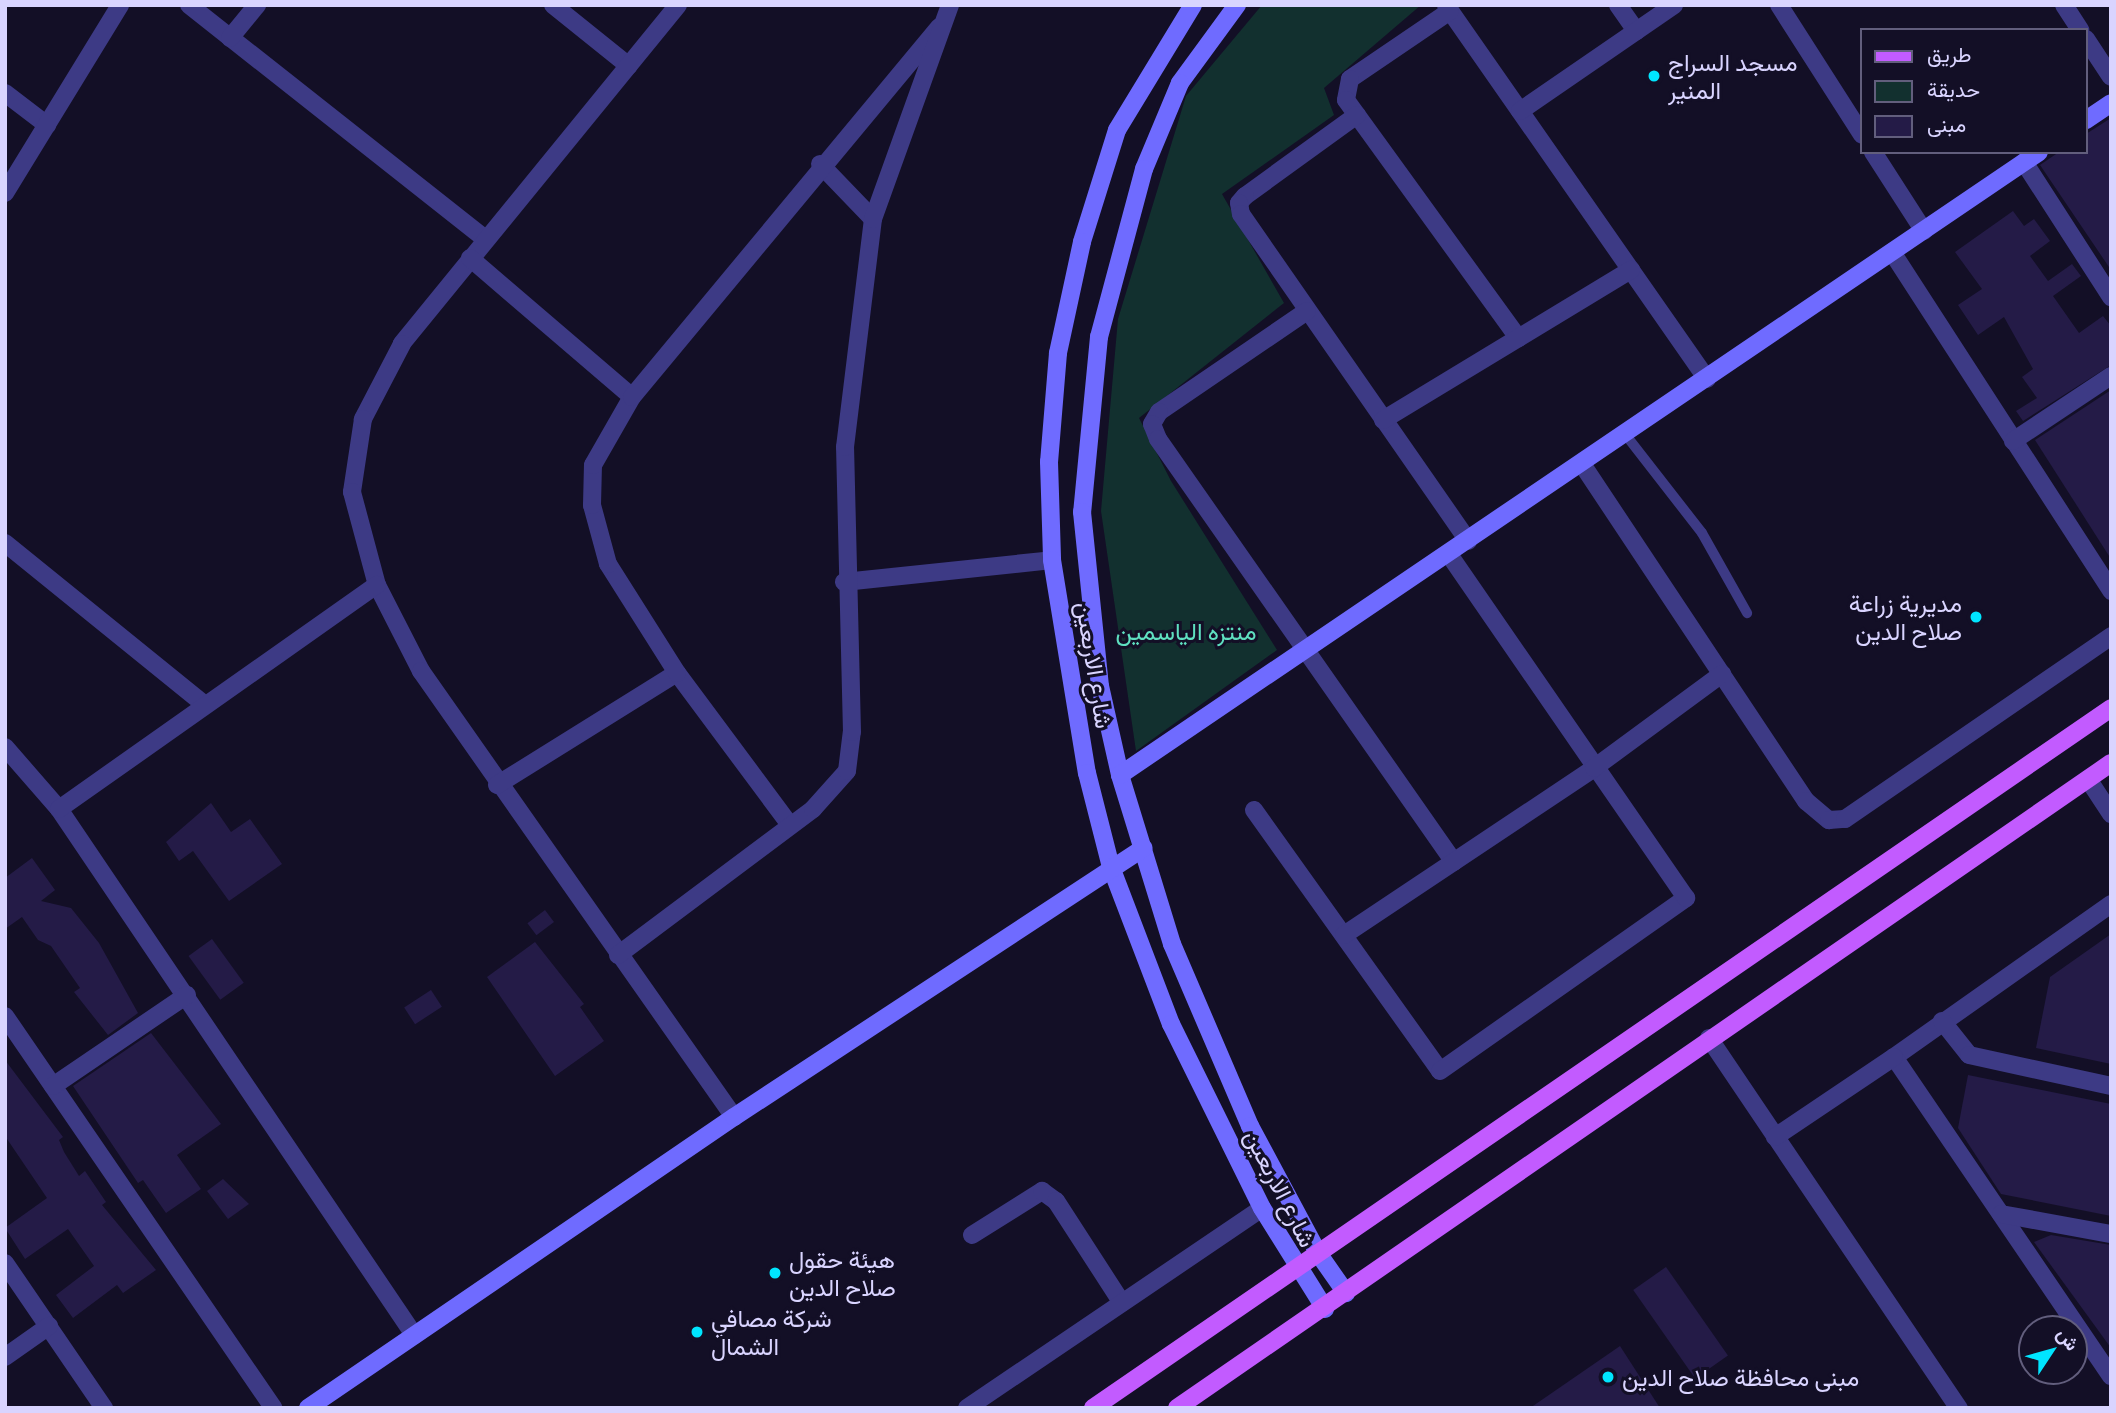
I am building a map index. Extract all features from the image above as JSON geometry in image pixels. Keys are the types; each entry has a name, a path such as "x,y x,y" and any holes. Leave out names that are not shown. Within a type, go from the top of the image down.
{"main road":[{"name":"شارع الاربعين","path":"1193,5 1117,130 1082,242 1058,353 1049,462 1052,560 1087,773 1111,867 1171,1024 1262,1208 1295,1269 1325,1309"},
{"path":"1237,5 1180,83 1161,120 1100,337 1082,512 1100,686 1120,775 1172,944 1250,1126 1318,1253 1346,1293"},
{"path":"2088,119 2111,103"},
{"path":"1120,775 1306,652 2032,157"},
{"path":"1093,1408 2111,708"},
{"path":"1177,1408 1325,1309 1709,1038 2111,763"},
{"path":"308,1408 734,1117 1143,848"}],"street":[{"path":"5,193 120,5"},
{"path":"189,5 485,239"},
{"path":"230,38 257,5"},
{"path":"553,5 629,65"},
{"path":"678,5 402,344 363,419 352,492 377,585 421,671 497,785 734,1117"},
{"path":"1618,5 1636,31"},
{"path":"1520,111 1674,5"},
{"path":"1779,5 1860,132"},
{"path":"2064,5 2079,28"},
{"path":"1518,338 1346,100 1350,79 1448,8 1707,379"},
{"path":"790,825 677,673 612,573 595,525 593,465 632,397 820,164 948,12"},
{"path":"618,955 835,789 847,771 852,719 844,582 845,447 873,219 948,12"},
{"path":"2088,42 2111,77"},
{"path":"5,93 47,125"},
{"path":"1357,115 1239,203 1307,311 1468,541"},
{"path":"1874,154 1924,231"},
{"path":"2032,157 2111,297"},
{"path":"820,164 873,219"},
{"path":"1892,253 2111,591"},
{"path":"470,258 632,397"},
{"path":"1383,420 1632,270"},
{"path":"1307,311 1159,412 1152,424 1158,439 1454,862"},
{"path":"2013,441 2111,376"},
{"path":"1582,464 1815,814 1845,819 2111,636"},
{"path":"5,543 205,705"},
{"path":"1254,810 1440,1071 1686,898 1449,554"},
{"path":"844,582 1052,560"},
{"path":"59,809 377,585"},
{"path":"497,785 677,673"},
{"path":"1344,935 1594,768 1722,674"},
{"path":"5,747 59,809 414,1335"},
{"path":"2088,779 2111,814"},
{"path":"1775,1137 2111,904"},
{"path":"53,1086 187,995"},
{"path":"5,1016 273,1408"},
{"path":"1942,1021 1969,1055 2111,1086"},
{"path":"1709,1038 1959,1408"},
{"path":"1894,1057 2110,1375"},
{"path":"972,1235 1042,1191 1055,1201 1122,1303"},
{"path":"967,1408 1262,1208"},
{"path":"2001,1214 2111,1234"},
{"path":"5,1264 104,1408"},
{"path":"5,1357 50,1326"}],"lane":[{"path":"1625,434 1702,533 1747,612"}],"green space":[{"name":"منتزه الياسمين","path":"1262,5 1421,5 1324,88 1334,115 1222,194 1284,303 1139,418 1171,481 1277,650 1136,751 1101,511 1118,319 1186,96"}],"building":[{"path":"2111,118 2111,270 2040,165 2056,154 2088,154 2088,133"},
{"path":"2013,211 2024,226 2034,219 2050,241 2030,256 2048,281 2072,264 2081,276 2053,296 2079,333 2103,316 2111,326 2111,365 2023,421 2016,411 2037,398 2022,377 2033,369 2004,317 1978,335 1958,305 1982,289 1955,252"},
{"path":"2111,390 2111,559 2035,440"},
{"path":"211,803 231,832 250,819 282,864 229,901 193,851 179,861 166,842"},
{"path":"32,858 55,890 41,901 71,908 99,943 138,1013 108,1035 74,992 80,988 51,946 38,940 22,917 5,929 5,878"},
{"path":"545,910 554,922 536,935 527,923"},
{"path":"2111,934 2111,1064 2036,1048 2050,977"},
{"path":"212,939 244,983 220,1000 189,956"},
{"path":"535,942 584,1004 580,1007 604,1041 555,1076 487,977"},
{"path":"431,990 442,1007 415,1024 404,1007"},
{"path":"151,1033 221,1124 177,1155 201,1189 166,1213 143,1180 138,1183 73,1086"},
{"path":"5,1060 63,1137 59,1140 79,1176 85,1171 106,1202 102,1205 156,1270 123,1293 117,1285 73,1318 56,1295 94,1266 68,1229 25,1259 5,1228 47,1198 5,1136"},
{"path":"1968,1075 2111,1104 2111,1216 2001,1194 1958,1128"},
{"path":"223,1179 249,1204 228,1219 207,1191"},
{"path":"2051,1235 2111,1245 2111,1348 2088,1315 2034,1242"},
{"path":"1666,1267 1728,1355 1695,1378 1633,1290"},
{"name":"مبنى محافظة صلاح الدين","path":"1620,1346 1660,1408 1530,1408"}],"place":[{"name":"مسجد السراج المنير","path":"1654,76"},
{"name":"مديرية زراعة صلاح الدين","path":"1976,617"},
{"name":"هيئة حقول صلاح الدين","path":"775,1273"},
{"name":"شركة مصافي الشمال","path":"697,1332"},
{"name":"مبنى محافظة صلاح الدين","path":"1608,1377"}]}
